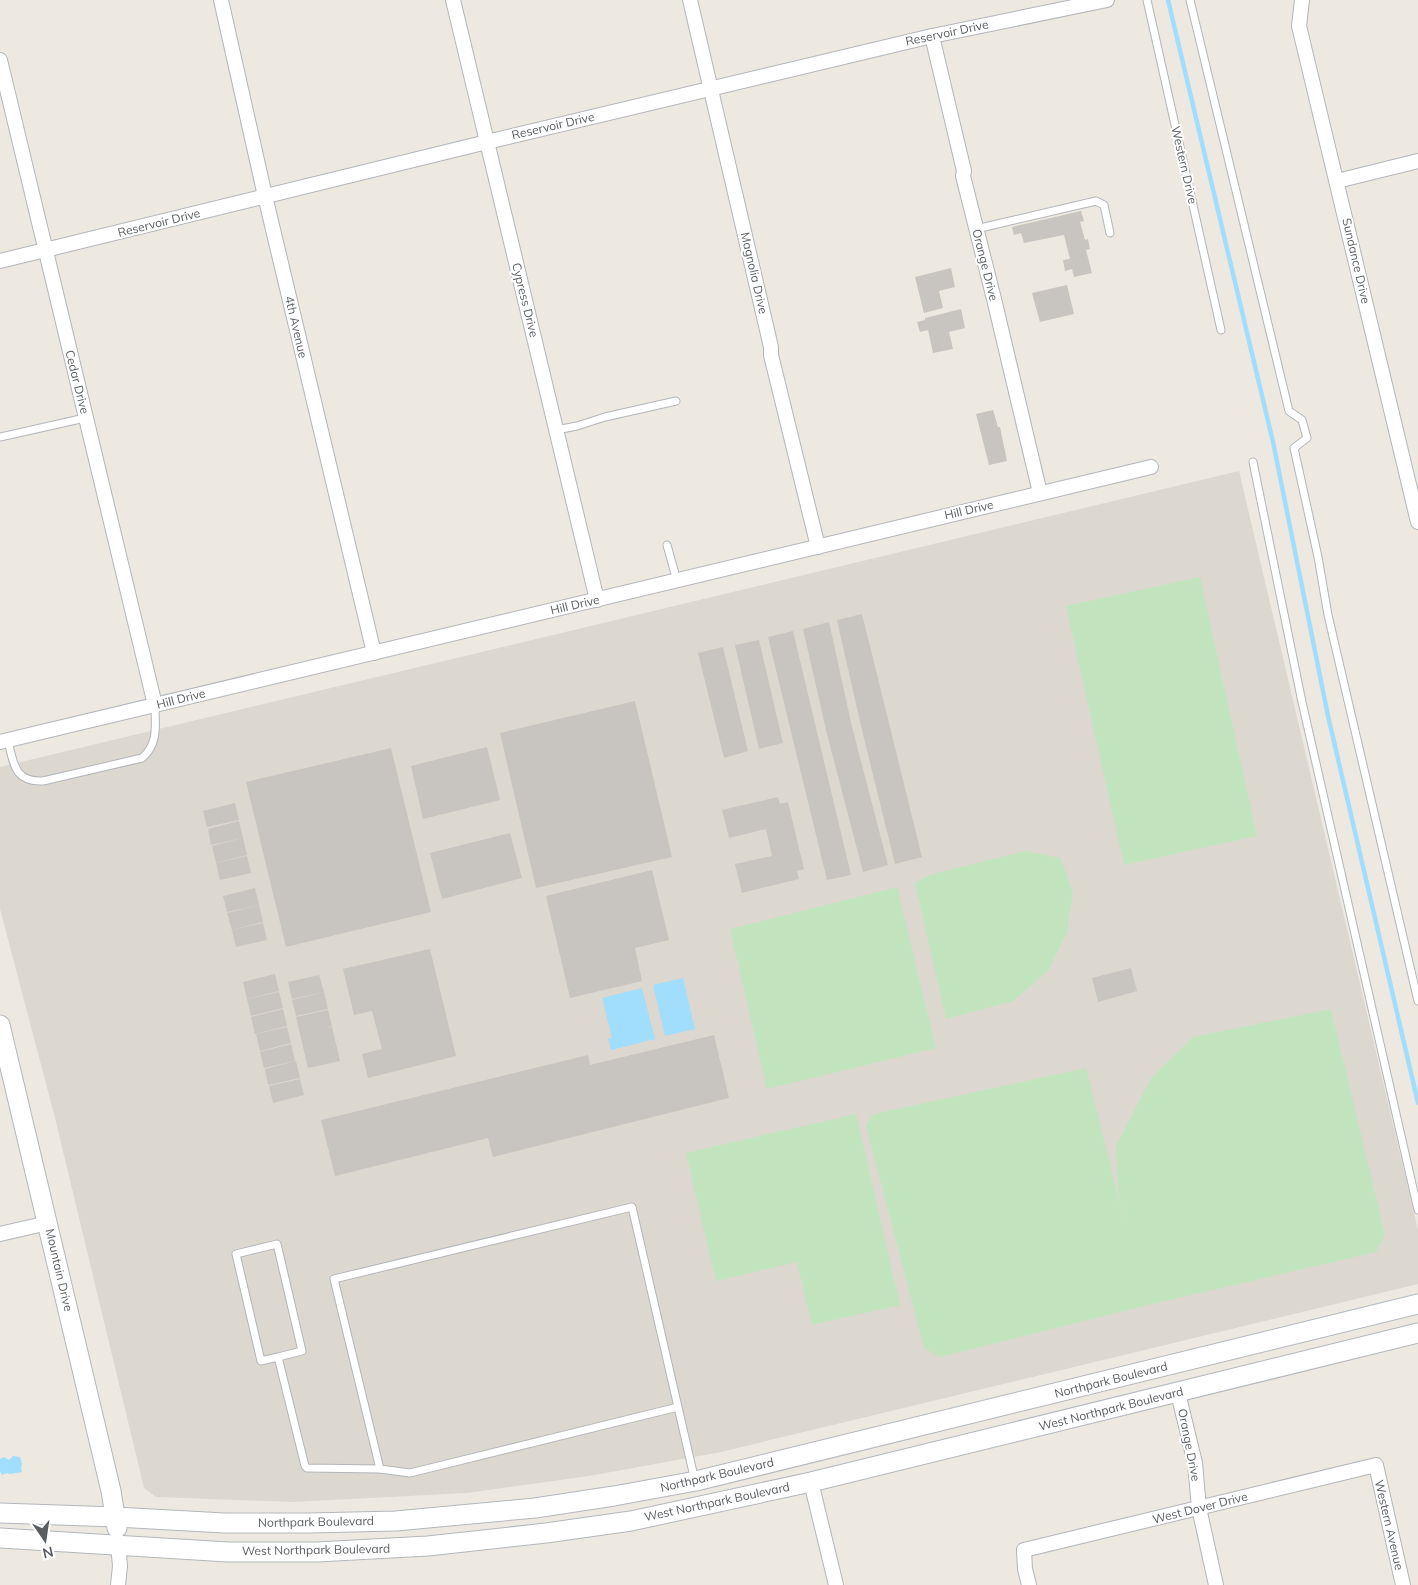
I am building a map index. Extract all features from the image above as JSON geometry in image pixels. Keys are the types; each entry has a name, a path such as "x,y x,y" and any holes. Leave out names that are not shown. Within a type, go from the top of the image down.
{"main road":[{"name":"Mountain Drive","path":"0,1025 116,1516 118,1544"},
{"name":"Northpark Boulevard","path":"0,1513 116,1516 224,1523 310,1523 396,1521 534,1508 696,1481 1418,1304"},
{"name":"West Northpark Boulevard","path":"0,1538 228,1552 317,1552 428,1546 546,1534 631,1521 811,1482 1418,1333"},
{"path":"1172,1365 1178,1393"}],"street":[{"name":"4th Avenue","path":"221,0 265,196 374,653"},
{"name":"Cypress Drive","path":"453,0 597,600"},
{"name":"Magnolia Drive","path":"690,0 771,347 771,355 818,547"},
{"name":"Reservoir Drive","path":"0,261 45,252 265,196 711,88 932,36 1108,0"},
{"name":"Sundance Drive","path":"1302,0 1299,26 1418,522"},
{"name":"Orange Drive","path":"932,36 976,229 1040,493"},
{"name":"Cedar Drive","path":"0,60 155,705"},
{"path":"1337,181 1418,160"},
{"name":"Hill Drive","path":"4,742 1151,467"},
{"path":"0,1234 48,1223"},
{"name":"Orange Drive","path":"1178,1393 1195,1463 1199,1508 1216,1585"},
{"name":"West Dover Drive","path":"1029,1585 1025,1569 1024,1550 1376,1466"},
{"name":"Western Avenue","path":"1376,1466 1403,1585"},
{"path":"811,1482 836,1585"},
{"path":"118,1544 120,1566 118,1585"}],"lane":[{"name":"Western Drive","path":"1147,0 1221,330"},
{"path":"1190,0 1288,411 1302,420 1307,438 1294,448 1318,557 1328,615 1418,1001"},
{"path":"976,229 1096,201 1104,205 1110,233"},
{"path":"556,430 676,401"},
{"path":"0,437 85,418"},
{"path":"1253,462 1302,702 1418,1210"},
{"path":"667,545 676,581"},
{"path":"4,742 15,767 24,778 32,781 43,781 142,758 149,752 156,735 155,705"},
{"path":"380,1469 334,1279 632,1207 696,1481"},
{"path":"277,1244 302,1351 278,1356 261,1361 236,1254 277,1244"},
{"path":"278,1356 307,1468 380,1469 410,1473 678,1407"}],"shaded area":[{"path":"1239,471 1418,1230 1418,1284 721,1452 589,1476 467,1493 292,1502 156,1497 144,1488 55,1118 0,909 0,767"}],"green space":[{"path":"1200,577 1257,836 1124,865 1066,606"},
{"path":"1025,851 1061,858 1073,893 1067,932 1048,971 1013,1001 946,1019 915,883 932,874"},
{"path":"897,887 936,1048 767,1089 730,929"},
{"path":"1331,1009 1385,1235 1376,1252 1144,1306 940,1357 924,1348 866,1125 874,1114 1086,1068 1129,1241 1118,1194 1116,1146 1151,1078 1193,1037"},
{"path":"856,1114 900,1305 812,1325 797,1262 716,1281 686,1153"}],"water":[{"path":"683,978 695,1029 665,1036 653,985"},
{"path":"642,988 655,1039 611,1050 608,1039 612,1038 602,998"},
{"path":"13,1456 20,1457 22,1472 2,1475 0,1459 4,1457 9,1460"}],"building":[{"path":"1081,211 1084,221 1080,222 1085,240 1088,239 1090,249 1086,250 1092,273 1074,277 1072,269 1065,271 1063,260 1070,259 1064,235 1024,243 1021,233 1014,235 1012,227"},
{"path":"951,268 955,287 939,291 943,308 924,313 915,277"},
{"path":"1067,285 1074,314 1040,322 1032,293"},
{"path":"961,309 965,328 949,332 953,349 933,353 928,330 920,332 917,322 925,320 925,318"},
{"path":"993,410 998,427 1000,427 1007,461 989,465 976,414"},
{"path":"862,614 922,857 895,864 837,620"},
{"path":"829,622 852,727 888,865 863,872 827,734 803,629"},
{"path":"793,631 851,875 827,880 768,637"},
{"path":"759,640 783,743 759,749 735,645"},
{"path":"723,647 748,751 724,758 698,653"},
{"path":"635,701 672,857 536,888 500,733"},
{"path":"487,747 500,800 423,819 411,766"},
{"path":"391,748 431,912 286,947 246,782"},
{"path":"778,797 780,804 788,802 804,869 797,871 799,879 742,893 735,864 772,856 766,829 729,838 722,810"},
{"path":"235,803 239,820 207,827 203,811"},
{"path":"239,821 243,838 211,845 208,829"},
{"path":"510,833 522,878 442,899 430,853"},
{"path":"243,838 247,855 216,863 212,846"},
{"path":"247,856 251,873 220,880 216,863"},
{"path":"652,870 669,940 635,948 642,981 570,998 546,896"},
{"path":"255,888 259,905 227,912 223,896"},
{"path":"259,905 263,922 232,930 227,913"},
{"path":"263,923 267,940 236,947 232,930"},
{"path":"430,949 456,1056 368,1078 362,1054 382,1049 372,1011 354,1015 343,969"},
{"path":"1131,968 1137,991 1098,1002 1092,978"},
{"path":"275,974 279,991 247,999 243,982"},
{"path":"319,975 324,992 292,999 288,982"},
{"path":"279,992 283,1008 251,1016 247,999"},
{"path":"324,992 328,1009 296,1016 292,1000"},
{"path":"283,1009 287,1026 255,1034 251,1017"},
{"path":"328,1010 332,1026 327,1028 332,1027 340,1061 308,1068 296,1017"},
{"path":"287,1027 291,1043 260,1051 256,1034"},
{"path":"714,1035 729,1098 493,1157 488,1138 335,1176 321,1120 588,1055 590,1065"},
{"path":"291,1044 295,1061 264,1068 260,1052"},
{"path":"296,1061 300,1078 268,1085 265,1069"},
{"path":"300,1079 304,1095 273,1103 269,1086"}],"waterway":[{"path":"1168,0 1273,442 1328,716 1418,1103"}]}
